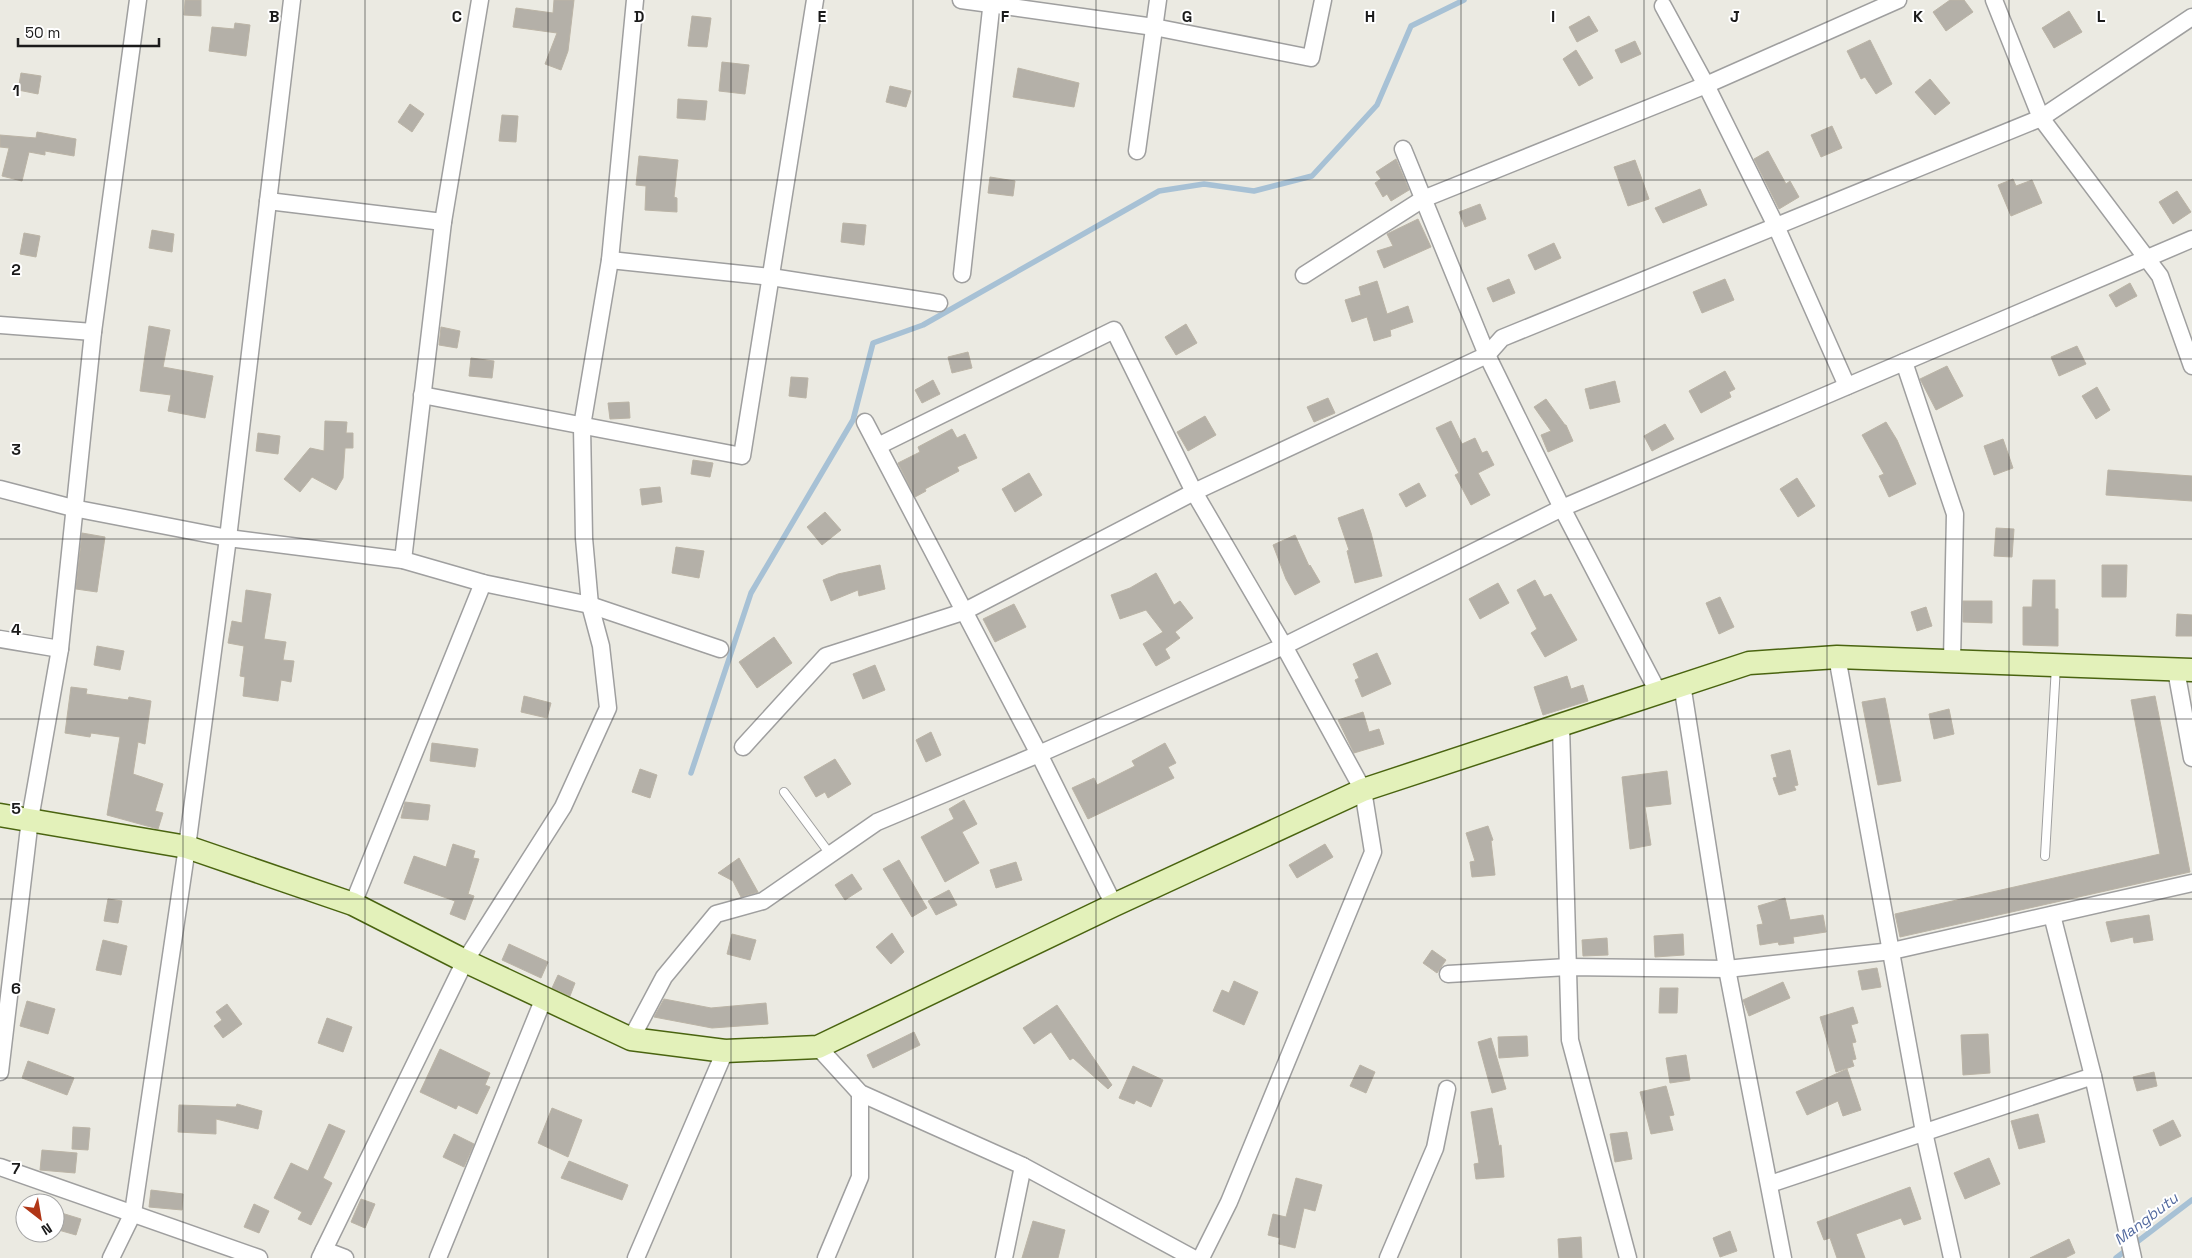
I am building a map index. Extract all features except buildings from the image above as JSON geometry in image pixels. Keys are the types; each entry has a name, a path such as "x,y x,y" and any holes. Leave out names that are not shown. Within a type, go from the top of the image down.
{"street":[{"path":"0,1072 30,819 60,649 73,508 93,332 138,0"},
{"path":"111,1258 133,1213 187,847 228,538 292,0"},
{"path":"403,560 443,222 480,0"},
{"path":"345,1258 322,1254 465,961 564,807 608,708 601,646 590,605 584,538 582,426 610,260 635,0"},
{"path":"422,395 742,456 815,0"},
{"path":"961,0 991,2 1154,27 1311,58 1323,0"},
{"path":"1137,151 1158,0"},
{"path":"1304,275 1423,199 1706,85 1898,0"},
{"path":"1994,0 2041,118 2160,276 2192,366"},
{"path":"962,274 991,2"},
{"path":"1663,6 1706,85 1776,226 1847,386"},
{"path":"743,747 826,656 963,612 1194,492 1487,355 1502,338 2041,118 2192,17"},
{"path":"1402,149 1487,355 1562,508 1658,692"},
{"path":"268,201 443,222"},
{"path":"631,1039 664,977 716,914 763,901 877,822 1039,754 1284,646 1562,508 2192,239"},
{"path":"610,260 771,277 939,303"},
{"path":"0,324 93,332"},
{"path":"878,446 1114,330 1194,492 1284,646 1363,790 1373,852 1229,1202 1201,1258"},
{"path":"1904,362 1955,514 1952,661"},
{"path":"865,422 1039,754 1114,905"},
{"path":"0,489 73,508 228,538 403,560 483,583 590,605 720,649"},
{"path":"353,904 483,583"},
{"path":"0,639 60,649"},
{"path":"1837,657 1924,1132 1952,1258"},
{"path":"0,815 187,847 353,904 465,961 631,1039 725,1051 818,1047 1114,905 1363,790 1561,726 1682,684 1749,664 1837,657 2184,670 2192,758"},
{"path":"1682,684 1727,969 1783,1258"},
{"path":"1561,726 1570,1040 1628,1258"},
{"path":"1448,974 1568,967 1727,969 1892,951 2192,883"},
{"path":"2052,915 2093,1076 2133,1258"},
{"path":"438,1258 544,998"},
{"path":"818,1047 860,1093 1023,1166 1193,1258"},
{"path":"636,1258 725,1051"},
{"path":"1770,1184 2093,1076"},
{"path":"1388,1258 1435,1148 1446,1089"},
{"path":"826,1258 860,1177 860,1093"},
{"path":"1004,1258 1023,1166"},
{"path":"0,1167 259,1258"}],"lane":[{"path":"2045,856 2056,664"},
{"path":"784,792 830,854"}],"waterway":[{"path":"691,773 751,593 853,420 873,343 923,325 1159,191 1204,184 1254,191 1312,176 1377,105 1411,26 1464,0"},
{"name":"Mangbutu","path":"2116,1258 2192,1200"}]}
